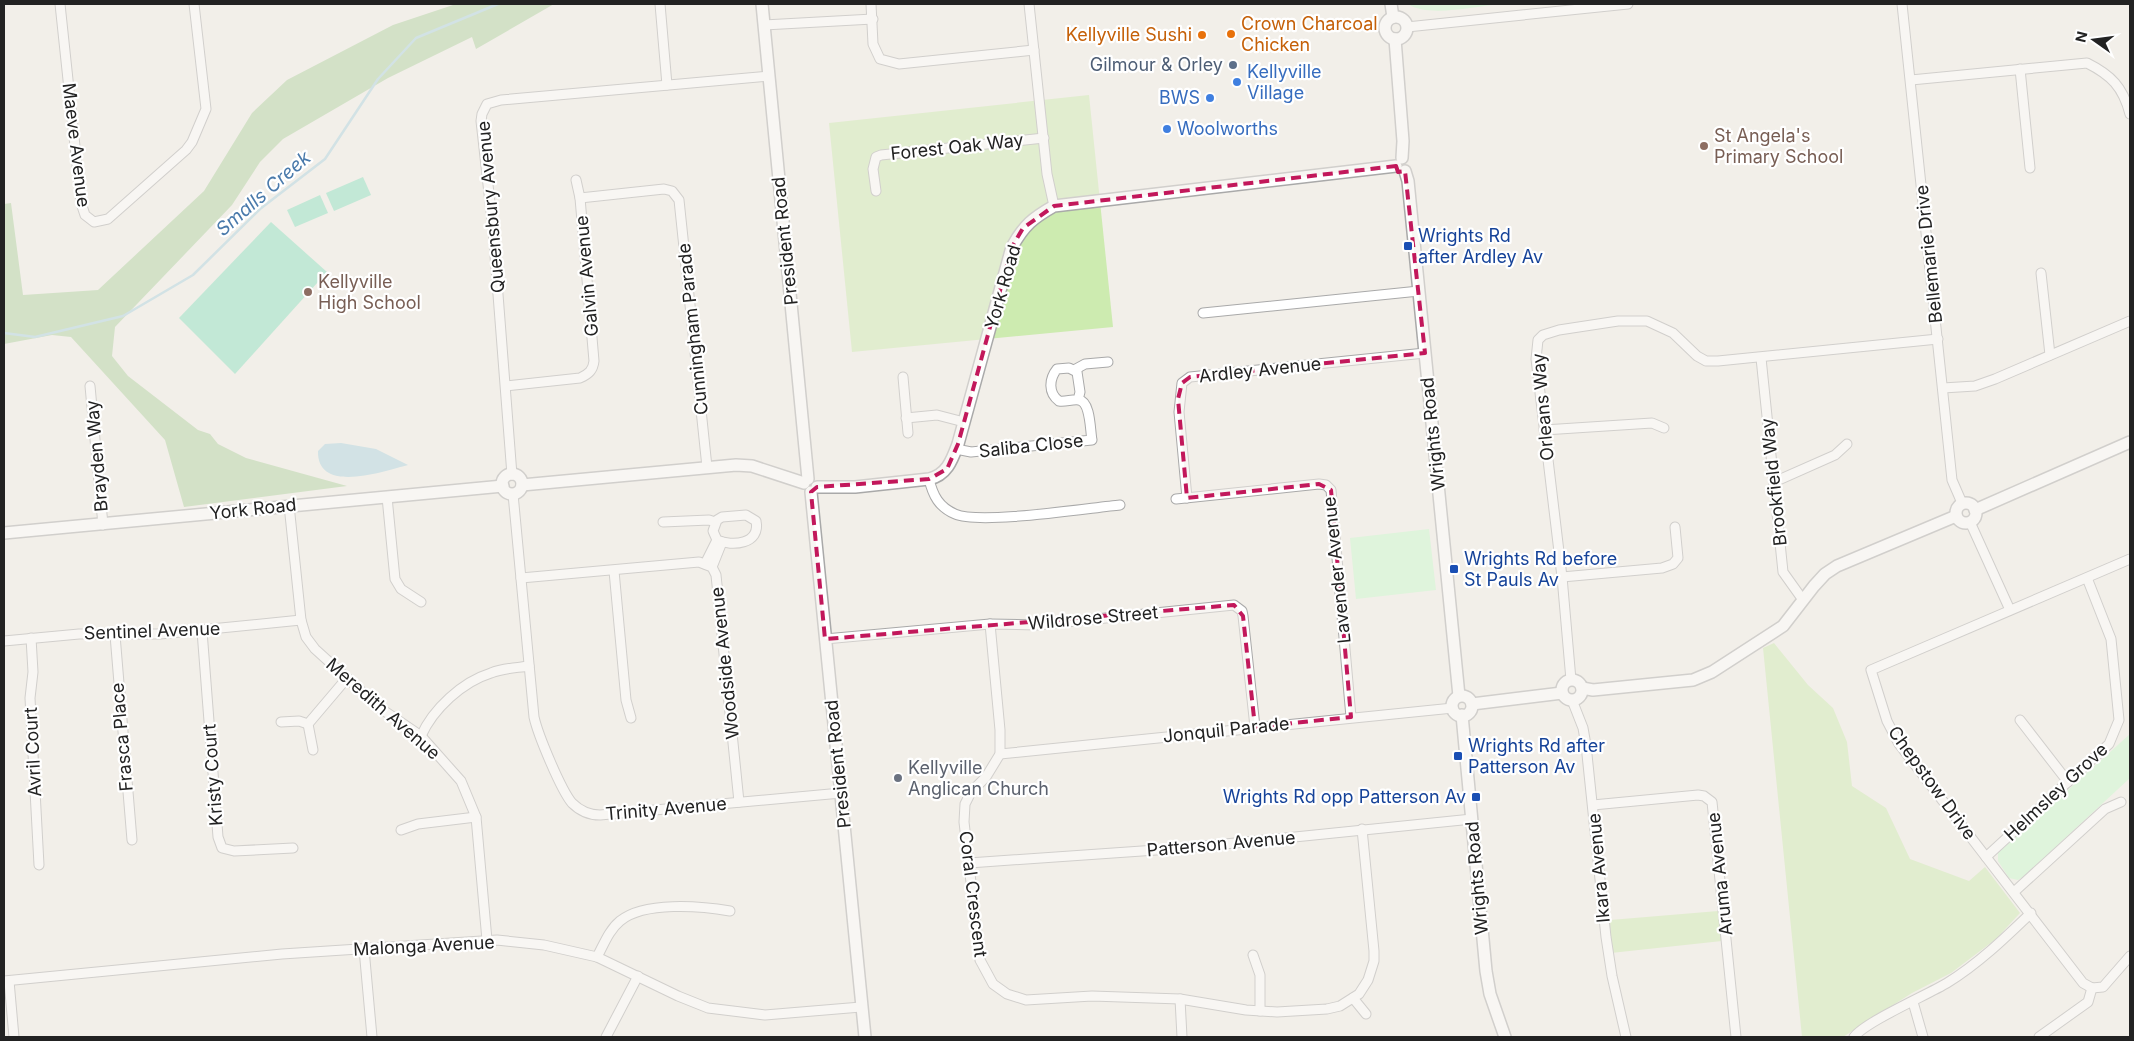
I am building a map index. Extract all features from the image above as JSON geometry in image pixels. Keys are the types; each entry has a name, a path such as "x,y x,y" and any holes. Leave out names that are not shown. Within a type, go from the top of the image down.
{"street":[{"name":"Maeve Avenue","path":"60,4 81,203 85,215 94,222 108,219 186,150 193,140 206,109 194,4"},
{"path":"660,4 667,85"},
{"name":"President Road","path":"762,4 865,1037"},
{"path":"871,4 874,44 880,58 899,64 1034,50"},
{"path":"1029,4 1047,174 1054,206"},
{"path":"1391,4 1393,17"},
{"path":"1407,27 1628,4"},
{"name":"Bellemarie Drive","path":"1902,4 1952,480 1962,503"},
{"path":"1393,17 1403,19 1407,27 1404,35 1395,39 1390,37 1384,30 1386,22 1393,17"},
{"path":"764,25 873,19"},
{"name":"Wrights Road","path":"1395,39 1403,141 1401,165 1408,181 1459,696"},
{"path":"1911,80 2087,63 2108,74 2118,84 2126,97 2130,114"},
{"path":"2020,69 2030,168"},
{"name":"Queensbury Avenue","path":"512,475 506,386 482,135 484,109 487,104 501,100 769,76"},
{"name":"Forest Oak Way","path":"876,191 873,165 876,157 881,155 1044,138"},
{"name":"York Road","path":"522,485 707,467 752,466 810,485 855,487 937,478 947,469 956,449 1012,247 1023,228 1037,216 1054,206 1401,165"},
{"name":"Galvin Avenue","path":"506,386 580,378 594,374 580,198 576,180"},
{"name":"Cunningham Parade","path":"580,198 664,189 677,190 681,207 707,467"},
{"path":"2041,273 2050,356"},
{"path":"1203,312 1419,291"},
{"name":"Orleans Way","path":"1571,680 1562,577 1536,359 1538,340 1543,335 1559,330 1618,321 1647,321 1673,333 1697,356 1706,361 1761,358 1938,339"},
{"path":"1943,388 1975,386 2130,321"},
{"name":"Ardley Avenue","path":"1187,498 1178,399 1182,383 1190,377 1425,352"},
{"name":"Brookfield Way","path":"1761,358 1783,572 1803,600"},
{"path":"1078,400 1059,401 1052,392 1051,383 1057,369 1074,370 1085,364 1108,362"},
{"name":"Saliba Close","path":"956,449 971,452 1092,440 1087,409 1084,402 1078,400 1078,375 1074,370"},
{"path":"903,377 908,433"},
{"name":"Brayden Way","path":"90,386 103,525"},
{"path":"906,418 937,416 964,422"},
{"path":"1544,430 1652,422 1664,428"},
{"path":"1975,510 2130,442"},
{"path":"1774,482 1835,456 1847,444"},
{"path":"512,475 518,476 522,485 520,490 513,494 505,491 503,486 506,477 512,475"},
{"path":"929,479 932,495 943,508 957,515 971,518 994,518 1120,505"},
{"name":"Lavender Avenue","path":"1176,499 1319,484 1326,485 1331,490 1352,717"},
{"name":"York Road","path":"4,534 503,486"},
{"name":"Trinity Avenue","path":"513,494 529,666 537,728 569,797 579,808 586,812 600,815 841,793"},
{"path":"387,497 395,579 402,589 421,602"},
{"path":"1962,503 1968,503 1975,510 1974,518 1970,522 1964,523 1956,516 1956,510 1962,503"},
{"name":"Meredith Avenue","path":"289,506 301,620 310,643 380,708 421,736 461,782 476,817 487,940"},
{"path":"746,515 756,521 757,532 748,541 719,541 713,531 715,522 722,517 746,515"},
{"path":"1582,688 1593,690 1693,680 1712,672 1783,626 1825,574 1837,566 1956,516"},
{"path":"663,522 709,520 715,522"},
{"path":"1970,522 2010,610"},
{"path":"1562,577 1662,568 1673,564 1678,558 1675,527"},
{"path":"708,565 719,541"},
{"name":"Chepstow Drive","path":"2092,988 2083,983 1899,744 1887,721 1871,670 2130,559"},
{"name":"Woodside Avenue","path":"521,578 708,565 716,575 739,802"},
{"path":"614,571 626,700 631,718"},
{"name":"Helmsley Grove","path":"1986,857 2110,744 2119,720 2111,639 2087,578"},
{"name":"Wildrose Street","path":"825,639 990,624 1037,625 1234,605 1242,611 1243,616 1255,727"},
{"name":"Sentinel Avenue","path":"4,641 79,634 114,635 202,631 301,620"},
{"path":"990,624 1000,730 1000,754"},
{"name":"Kristy Court","path":"202,631 218,836 222,848 234,852 293,848"},
{"name":"Frasca Place","path":"114,635 132,840"},
{"name":"Avril Court","path":"31,638 33,672 30,698 39,865"},
{"path":"421,736 438,711 468,684 491,673 529,666"},
{"path":"308,724 348,678"},
{"path":"1472,704 1567,696 1580,697 1582,688 1579,683 1571,680 1564,684 1567,696"},
{"path":"1459,696 1467,697 1472,704 1469,712 1457,712 1454,700 1459,696"},
{"name":"Ikara Avenue","path":"1567,696 1583,728 1593,805 1606,937 1612,976 1626,1037"},
{"name":"Wrights Road","path":"1457,712 1472,819 1486,971 1490,994 1505,1037"},
{"name":"Jonquil Parade","path":"1000,754 1352,717 1457,712"},
{"path":"2020,720 2068,782"},
{"path":"281,722 300,721 308,724"},
{"path":"308,724 313,750"},
{"name":"Coral Crescent","path":"1000,754 986,777 971,792 965,804 964,822 980,960 993,984 1007,994 1026,1000 1092,996 1180,999 1260,1011 1327,1009 1340,1006 1353,998 1368,980 1374,961 1362,829"},
{"name":"Aruma Avenue","path":"1593,805 1698,795 1704,796 1712,802 1736,1037"},
{"path":"2014,892 2105,809 2120,802"},
{"path":"401,830 418,824 476,817"},
{"name":"Patterson Avenue","path":"969,863 1185,848 1472,819"},
{"path":"597,957 610,932 629,915 645,910 702,906 730,911"},
{"path":"1854,1037 1880,1019 1948,982 2000,943 2030,914"},
{"name":"Malonga Avenue","path":"6,981 282,954 487,940 544,945 597,957 685,999 708,1008 728,1012 765,1015 862,1007"},
{"path":"364,949 372,1037"},
{"path":"1253,955 1260,975 1260,1011"},
{"path":"2039,1037 2088,1002 2092,988 2102,987 2130,956"},
{"path":"606,1037 638,976"},
{"path":"6,981 14,1037"},
{"path":"1353,998 1366,1014"},
{"path":"1180,999 1182,1037"},
{"path":"1913,1002 1923,1037"}],"highlighted area":[{"path":"1396,166 1398,172 1405,171 1425,353 1190,377 1182,383 1178,399 1187,498 1319,484 1331,490 1351,717 1255,727 1243,616 1234,605 825,639 811,502 811,492 817,487 929,479 947,469 958,444 1012,247 1023,228 1054,206"}],"green space":[{"path":"456,4 554,4 476,49 472,37 388,78 283,139 260,162 232,205 115,327 112,356 128,376 198,430 210,434 218,444 246,458 347,486 184,507 165,440 71,337 52,335 4,344 4,204 11,203 23,295 98,290 204,191 252,113 287,80 393,25"},
{"path":"1408,4 1501,4 1440,11 1417,8"},
{"path":"1089,95 1113,327 852,352 829,123"},
{"path":"363,177 371,195 334,211 326,193"},
{"path":"320,195 328,213 295,227 287,210"},
{"path":"271,222 327,272 235,374 179,318"},
{"path":"1429,529 1436,590 1356,599 1350,538"},
{"path":"1774,643 1808,685 1833,708 1847,742 1852,786 1886,808 1910,859 1969,881 1985,867 2020,913 1996,939 1951,973 1912,993 1843,1037 1802,1037 1763,648"},
{"path":"2130,734 2130,778 2023,877 2018,880 2009,878 1998,861 1998,853"},
{"path":"1718,911 1722,941 1611,953 1610,920"}],"water":[{"path":"341,443 376,449 408,465 384,472 354,477 328,473 321,464 318,451 325,444"}],"waterway":[{"name":"Smalls Creek","path":"4,333 35,337 123,316 193,275 260,209 325,159 378,79 416,38 498,4"}],"place":[{"name":"Crown Charcoal Chicken","path":"1231,34"},
{"name":"Kellyville Sushi","path":"1202,35"},
{"name":"Gilmour & Orley","path":"1233,65"},
{"name":"Kellyville Village","path":"1237,82"},
{"name":"BWS","path":"1210,98"},
{"name":"Woolworths","path":"1167,129"},
{"name":"St Angela's Primary School","path":"1704,146"},
{"name":"Wrights Rd after Ardley Av","path":"1408,246"},
{"name":"Kellyville High School","path":"308,292"},
{"name":"Wrights Rd before St Pauls Av","path":"1454,569"},
{"name":"Wrights Rd after Patterson Av","path":"1458,756"},
{"name":"Kellyville Anglican Church","path":"898,778"},
{"name":"Wrights Rd opp Patterson Av","path":"1476,797"}]}
